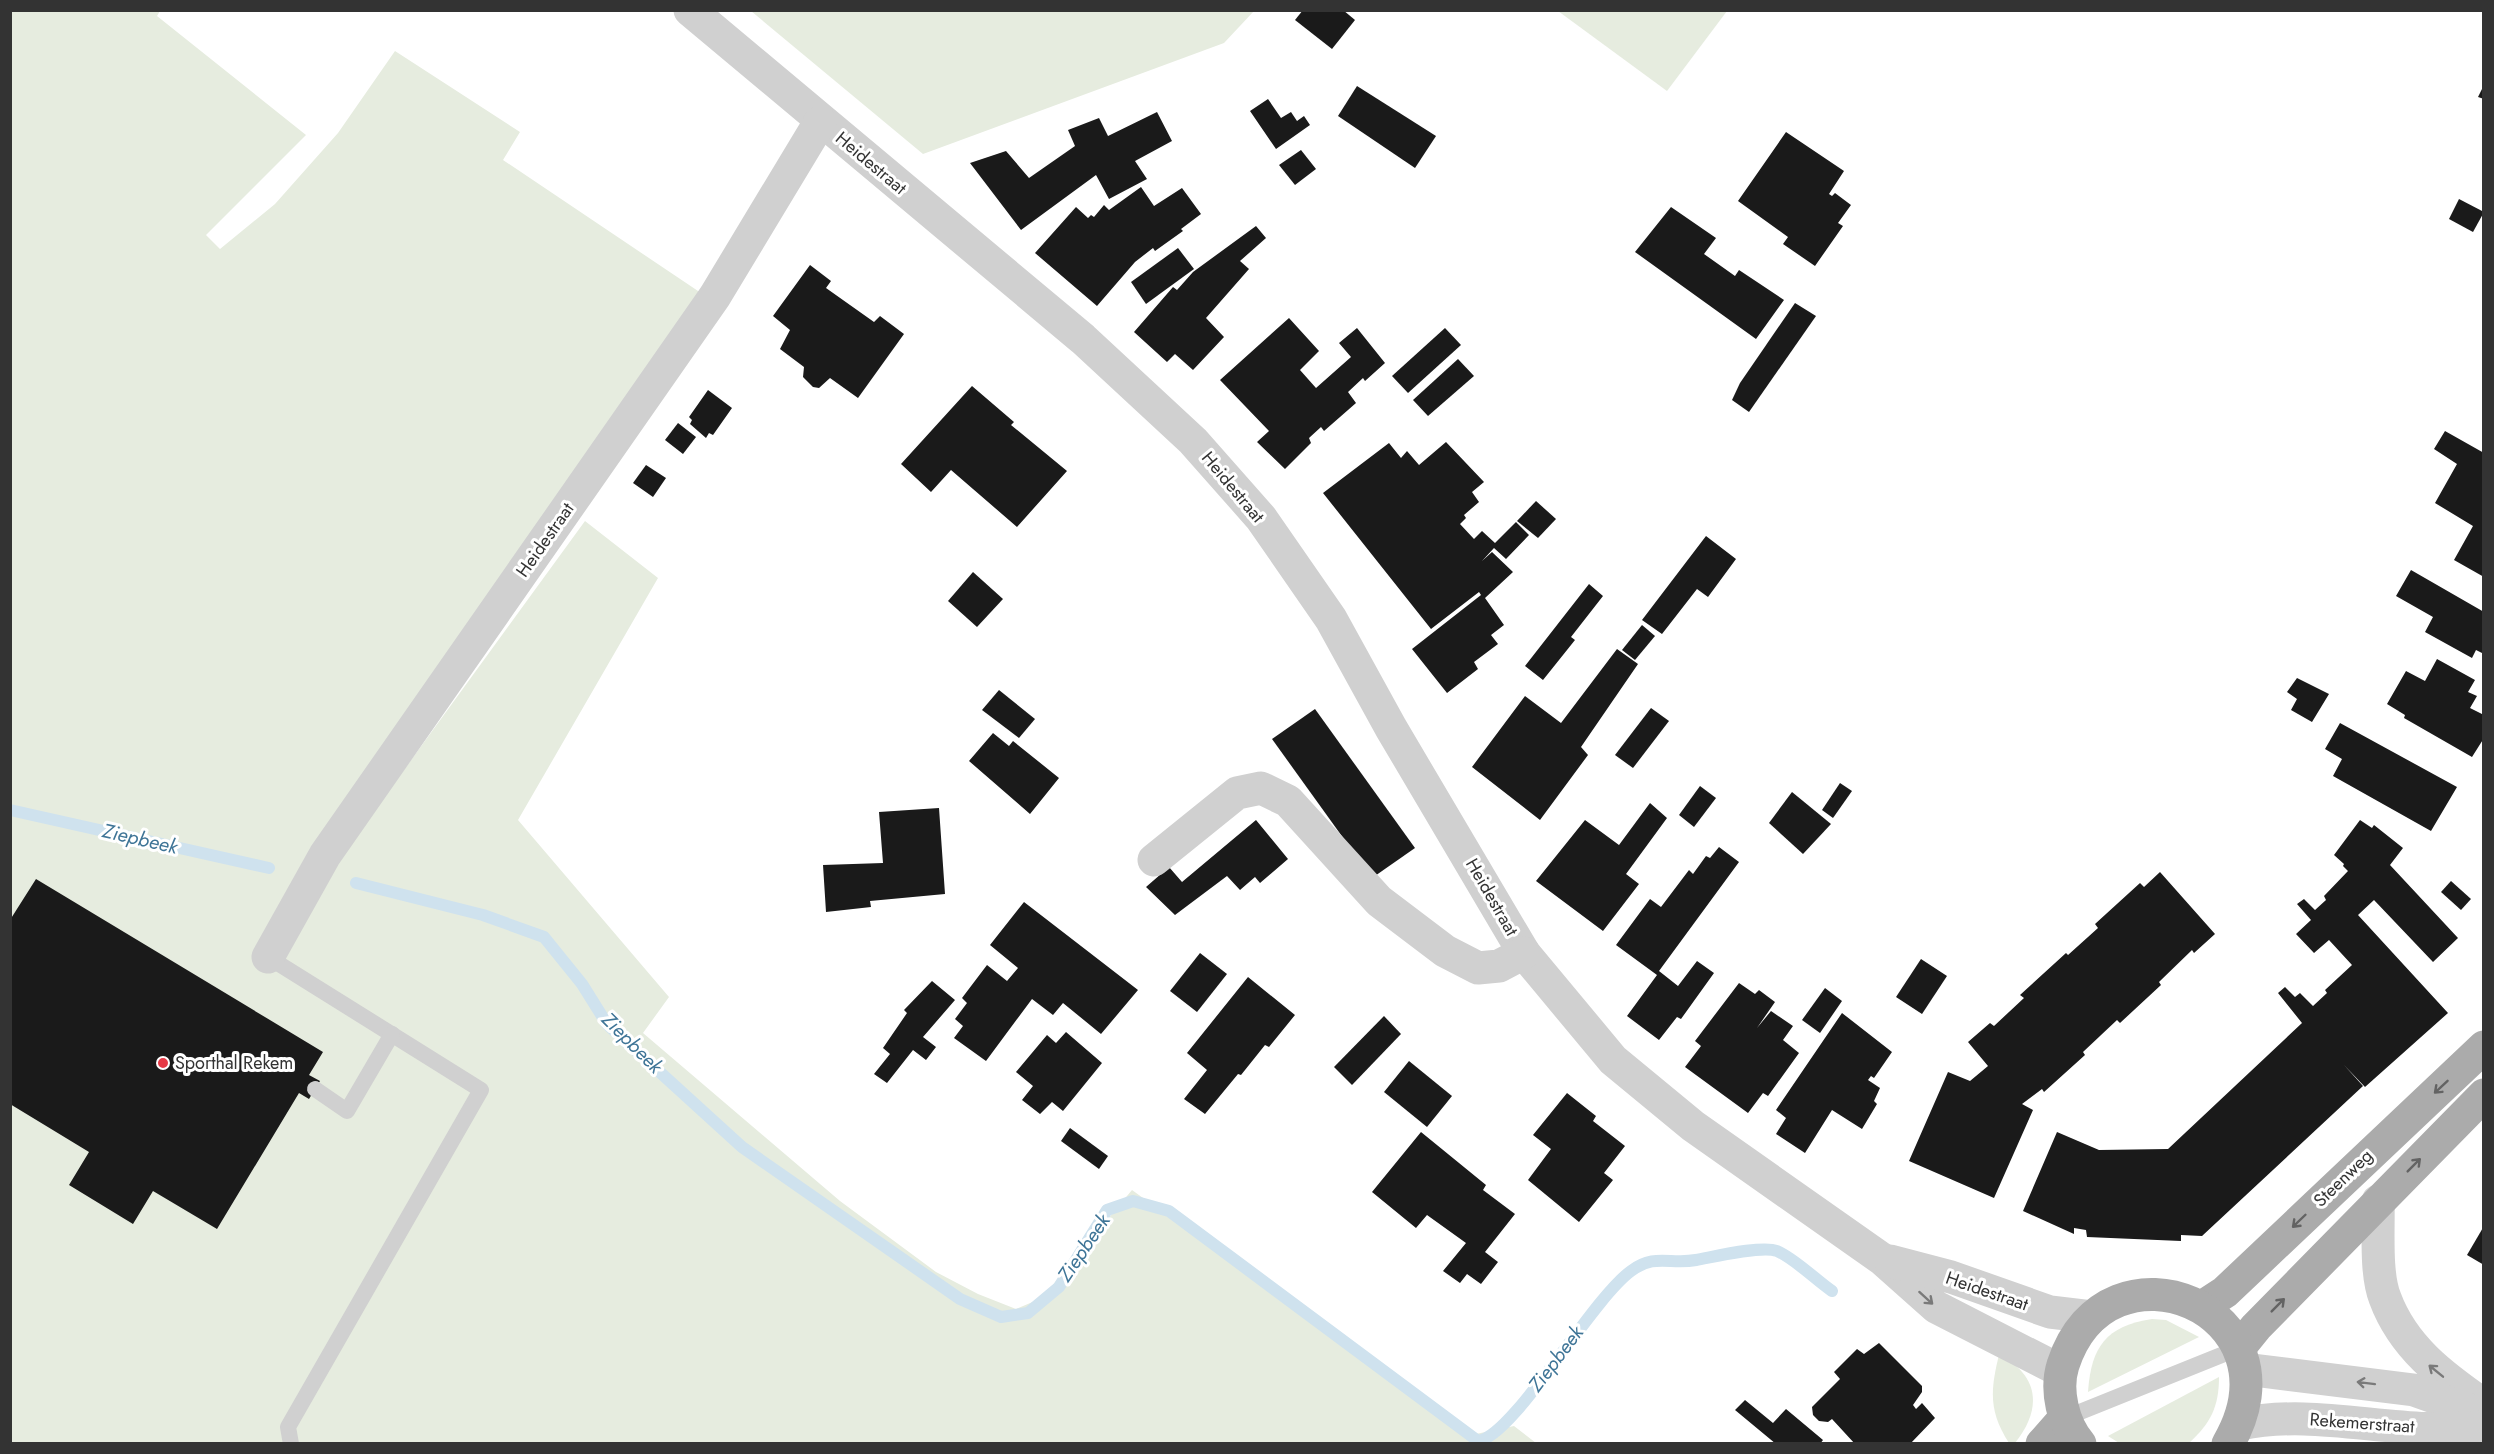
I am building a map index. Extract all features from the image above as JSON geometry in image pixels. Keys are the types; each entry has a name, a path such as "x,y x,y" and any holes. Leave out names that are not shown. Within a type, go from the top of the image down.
{"main road":[{"name":"Steenweg","path":"2202,1307 2225,1292 2484,1047"},
{"path":"2242,1358 2378,1201 2484,1095"},
{"path":"2042,1443 2073,1431 2061,1395 2061,1371 2078,1332 2092,1317 2112,1304 2134,1296 2169,1296 2202,1307 2217,1318 2242,1358 2247,1387 2234,1434"}],"street":[{"name":"Heidestraat","path":"690,10 820,122 1083,339 1193,441 1261,518 1331,620 1391,728 1524,953 1613,1060 1693,1126 1882,1259 1936,1306 2061,1371"},
{"name":"Heidestraat","path":"268,957 326,855 715,296 820,122"},
{"name":"Heidestraat","path":"1154,860 1237,793 1261,788 1288,801 1379,901 1446,951 1478,968 1499,966 1524,953"},
{"path":"2378,1201 2384,1297 2401,1332 2426,1363 2484,1406"},
{"name":"Heidestraat","path":"1882,1259 1951,1277 2050,1312 2092,1317"},
{"name":"Rekemerstraat","path":"2242,1358 2415,1390 2484,1414"},
{"path":"2408,1435 2415,1390"},
{"name":"Rekemerstraat","path":"2234,1434 2262,1419 2307,1419 2408,1435 2484,1426"}],"lane":[{"path":"268,957 481,1090 288,1427 291,1443"},
{"path":"315,1089 346,1111 392,1034"},
{"path":"2073,1431 2242,1358"}],"shaded area":[{"path":"10,11 160,11 157,16 306,135 206,235 220,249 275,204 338,133 395,51 520,132 503,160 704,295 366,822 585,521 658,578 518,820 669,997 643,1033 840,1201 936,1272 978,1294 1016,1309 1042,1298 1132,1190 1471,1435 1514,1426 1536,1443 11,1443"},
{"path":"751,11 1254,11 1224,43 923,154"},
{"path":"1558,11 1727,11 1667,91"},
{"path":"2152,1319 2166,1320 2199,1337 2088,1392 2093,1363 2104,1341 2123,1327"},
{"path":"1999,1355 2013,1363 2023,1373 2033,1394 2030,1418 2015,1443 2009,1443 2002,1432 1993,1401"},
{"path":"2219,1377 2217,1397 2212,1413 2203,1428 2189,1443 2119,1443 2108,1436"}],"building":[{"path":"1303,10 1343,10 1355,20 1332,49 1295,20"},
{"path":"2484,85 2484,99 2478,97"},
{"path":"1357,86 1436,136 1415,168 1338,116"},
{"path":"1268,99 1281,118 1291,112 1297,121 1304,116 1310,125 1276,149 1250,111"},
{"path":"1157,112 1172,141 1135,161 1147,179 1109,199 1096,175 1021,230 970,163 1006,151 1029,178 1075,146 1068,130 1099,118 1108,136"},
{"path":"1786,132 1844,171 1829,194 1832,196 1835,193 1851,205 1838,223 1843,226 1815,266 1783,244 1788,237 1738,201"},
{"path":"1301,150 1316,169 1295,185 1279,165"},
{"path":"1141,187 1154,206 1182,188 1201,214 1181,229 1183,231 1155,251 1153,248 1135,262 1097,306 1035,253 1076,207 1088,218 1091,215 1094,217 1104,205 1109,210"},
{"path":"2459,199 2484,212 2473,232 2449,219"},
{"path":"1671,207 1716,238 1704,254 1735,276 1739,270 1784,300 1756,339 1635,252"},
{"path":"1256,226 1266,238 1240,261 1249,269 1206,318 1224,337 1193,370 1175,354 1167,362 1134,332 1173,287 1177,290 1193,272"},
{"path":"1178,248 1194,269 1146,304 1131,282"},
{"path":"810,265 831,281 826,288 874,322 880,316 904,334 858,398 830,378 819,388 813,387 803,377 804,367 780,349 790,330 773,316"},
{"path":"1795,303 1816,316 1749,412 1732,400 1740,383"},
{"path":"1289,318 1319,351 1300,370 1316,388 1351,357 1339,343 1357,328 1385,363 1365,381 1363,378 1348,392 1356,403 1324,431 1321,427 1309,438 1311,443 1285,469 1257,442 1269,431 1220,380"},
{"path":"1445,328 1461,345 1408,393 1392,376"},
{"path":"1458,359 1474,376 1428,416 1413,400"},
{"path":"972,386 1014,422 1011,425 1067,471 1017,527 951,470 931,492 901,464"},
{"path":"708,390 732,408 713,435 709,433 706,438 690,424 692,420 689,417"},
{"path":"678,423 696,437 683,454 665,440"},
{"path":"2445,431 2484,453 2484,577 2454,560 2473,526 2435,503 2457,464 2434,449"},
{"path":"1446,442 1484,482 1472,492 1479,502 1464,515 1466,518 1460,524 1474,539 1482,531 1495,543 1516,522 1529,535 1506,559 1494,548 1482,561 1492,552 1513,572 1485,598 1504,625 1491,635 1498,644 1474,662 1478,669 1447,693 1412,649 1481,595 1479,592 1431,629 1323,493 1389,443 1401,458 1407,451 1419,465"},
{"path":"646,465 666,478 653,497 633,483"},
{"path":"1536,501 1556,519 1538,538 1517,521"},
{"path":"1706,536 1736,559 1708,597 1697,589 1662,634 1642,620"},
{"path":"2411,570 2484,612 2484,654 2476,650 2472,658 2425,632 2433,617 2396,596"},
{"path":"973,572 1003,599 977,627 948,601"},
{"path":"1589,584 1603,596 1571,637 1575,640 1543,680 1525,666"},
{"path":"1642,625 1655,636 1635,660 1622,650"},
{"path":"1617,649 1638,664 1581,747 1588,755 1540,820 1472,767 1525,696 1561,723"},
{"path":"2437,659 2475,680 2468,692 2477,696 2470,708 2484,715 2484,738 2472,757 2404,718 2405,715 2387,704 2406,671 2425,681"},
{"path":"2297,678 2329,694 2312,722 2291,710 2297,699 2287,692"},
{"path":"999,690 1035,719 1019,738 982,710"},
{"path":"1651,708 1669,721 1633,768 1615,755"},
{"path":"1315,709 1415,848 1372,878 1272,739"},
{"path":"2340,723 2457,787 2431,831 2333,776 2342,759 2325,749"},
{"path":"993,733 1009,746 1013,741 1059,778 1030,814 969,761"},
{"path":"1840,783 1852,791 1833,818 1822,810"},
{"path":"1700,786 1716,798 1694,827 1679,815"},
{"path":"1792,792 1831,824 1803,854 1769,823"},
{"path":"1650,803 1667,818 1626,874 1639,884 1603,931 1536,881 1585,820 1619,845"},
{"path":"939,808 945,894 870,901 871,907 826,912 823,865 883,863 879,812"},
{"path":"1256,820 1288,859 1260,883 1255,877 1240,890 1227,876 1175,915 1146,887 1169,867 1182,882"},
{"path":"2360,820 2372,828 2374,825 2403,848 2390,865 2458,938 2433,962 2374,900 2358,915 2448,1013 2365,1087 2344,1065 2363,1086 2202,1236 2181,1235 2181,1241 2087,1237 2086,1230 2074,1228 2074,1234 2023,1211 2057,1132 2099,1150 2168,1149 2302,1023 2278,993 2285,987 2295,997 2300,993 2313,1006 2327,993 2325,990 2352,965 2329,940 2314,953 2296,934 2311,920 2297,904 2304,899 2315,910 2326,900 2324,896 2348,871 2334,855"},
{"path":"1719,847 1739,862 1659,971 1678,986 1697,961 1714,973 1681,1019 1677,1017 1659,1040 1627,1016 1657,975 1616,945 1650,899 1661,907 1689,870 1693,874 1706,856 1710,858"},
{"path":"2160,872 2215,934 2194,953 2192,950 2159,982 2161,985 2120,1023 2117,1020 2083,1052 2085,1055 2044,1092 2042,1089 2022,1104 2033,1110 1994,1198 1909,1161 1948,1072 1970,1081 1988,1066 1968,1042 1990,1023 1994,1026 2024,998 2020,995 2066,953 2068,955 2098,928 2095,924 2140,883 2144,887"},
{"name":"Sporthal Rekem","path":"36,879 323,1052 309,1075 320,1081 309,1099 299,1093 217,1229 153,1191 133,1224 69,1185 89,1152 10,1104 10,920"},
{"path":"2451,881 2471,899 2461,910 2441,892"},
{"path":"1024,902 1138,990 1101,1034 1063,1003 1053,1015 1032,999 986,1061 954,1038 963,1026 955,1019 967,1003 962,998 987,965 1007,981 1018,968 990,945"},
{"path":"1200,953 1227,974 1197,1012 1170,991"},
{"path":"1921,959 1947,976 1922,1014 1896,997"},
{"path":"1248,977 1295,1015 1269,1047 1265,1045 1241,1075 1238,1074 1205,1114 1184,1099 1207,1070 1187,1053"},
{"path":"932,981 955,1000 923,1037 936,1047 926,1060 913,1050 887,1083 874,1074 890,1054 883,1048 907,1013 904,1010"},
{"path":"1739,983 1755,994 1759,990 1775,1002 1757,1028 1771,1011 1793,1026 1783,1040 1799,1053 1768,1096 1763,1093 1748,1113 1685,1067 1701,1046 1695,1041"},
{"path":"1825,988 1842,1001 1820,1033 1802,1020"},
{"path":"1842,1013 1892,1052 1874,1078 1871,1076 1868,1080 1880,1088 1874,1101 1877,1104 1862,1129 1832,1110 1805,1153 1776,1134 1786,1118 1776,1110"},
{"path":"1384,1016 1401,1034 1352,1085 1334,1067"},
{"path":"1066,1032 1102,1063 1063,1111 1052,1102 1040,1114 1022,1100 1033,1086 1016,1072 1047,1035 1056,1043"},
{"path":"1409,1061 1452,1096 1427,1127 1384,1092"},
{"path":"1567,1093 1596,1116 1593,1121 1625,1146 1604,1173 1613,1180 1579,1222 1528,1180 1551,1149 1533,1135"},
{"path":"1070,1128 1108,1156 1099,1169 1061,1141"},
{"path":"1421,1132 1486,1185 1483,1190 1515,1214 1485,1252 1498,1262 1481,1284 1467,1274 1460,1283 1443,1271 1466,1243 1427,1215 1416,1228 1372,1192"},
{"path":"2484,1226 2484,1265 2467,1255"},
{"path":"1879,1343 1922,1386 1922,1392 1913,1405 1916,1409 1922,1403 1935,1418 1910,1444 1855,1444 1832,1419 1828,1422 1819,1421 1813,1415 1812,1407 1840,1379 1834,1372 1857,1349 1864,1354"},
{"path":"1745,1400 1773,1423 1786,1409 1823,1440 1820,1444 1776,1444 1735,1410"}],"waterway":[{"name":"Ziepbeek","path":"10,810 269,868"},
{"name":"Ziepbeek","path":"356,883 483,915 544,937 582,984 607,1024 742,1147 960,1299 1001,1317 1028,1313 1059,1287 1107,1210 1133,1201 1169,1211 1478,1441 1493,1434 1511,1417 1614,1286 1631,1271 1648,1262 1687,1261 1760,1249 1777,1251 1832,1291"}],"place":[{"name":"Sporthal Rekem","path":"163,1063"}]}
